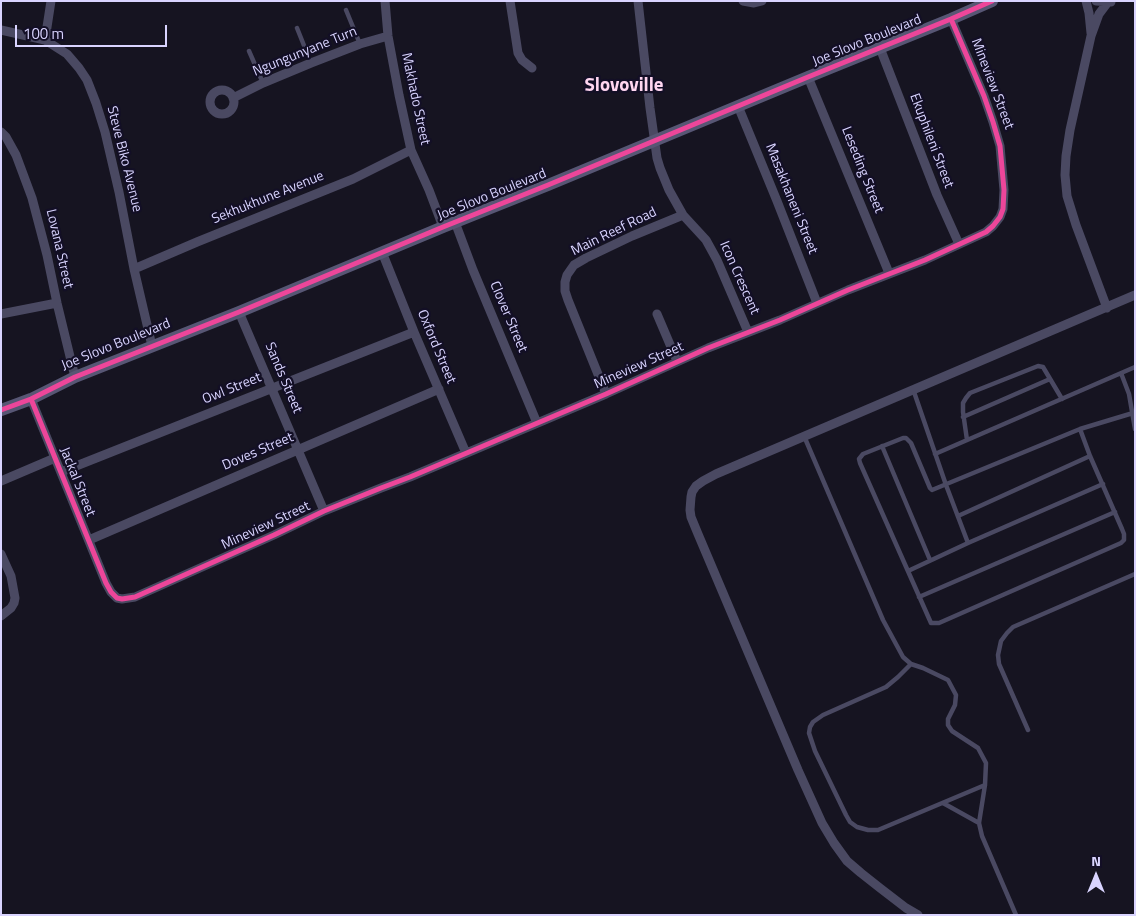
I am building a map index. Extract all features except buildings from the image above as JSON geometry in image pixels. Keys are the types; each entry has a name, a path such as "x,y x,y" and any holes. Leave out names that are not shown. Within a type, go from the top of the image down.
{"street":[{"path":"45,40 51,1"},
{"name":"Makhado Street","path":"385,1 388,36 411,150 429,190 449,224"},
{"path":"510,1 518,53 522,60 532,68"},
{"name":"Icon Crescent","path":"638,1 660,168 669,190 683,215 706,240 718,260 748,332"},
{"path":"743,1 754,3 762,1"},
{"name":"Joe Slovo Boulevard","path":"1,410 31,399 76,377 239,312 992,1"},
{"path":"1086,1 1091,36"},
{"path":"1096,1 1111,2"},
{"path":"1107,308 1076,225 1068,196 1065,175 1070,130 1091,36 1100,14 1111,2"},
{"name":"Mineview Street","path":"103,574 111,592 117,598 135,597 324,511 410,478 606,394 677,361 925,260 986,232 1000,217 1003,210 1004,190 1000,146 994,122 984,96 951,19"},
{"name":"Steve Biko Avenue","path":"1,30 45,40 66,54 87,80 105,132 152,346"},
{"name":"Ngungunyane Turn","path":"233,98 311,62 388,36"},
{"name":"Ekuphileni Street","path":"880,48 937,195 959,244"},
{"name":"Leseding Street","path":"808,77 889,274"},
{"name":"Masakhaneni Street","path":"738,106 817,303"},
{"name":"Lovana Street","path":"1,132 16,155 32,198 76,377"},
{"name":"Sekhukhune Avenue","path":"134,269 352,179 411,150"},
{"name":"Main Reef Road","path":"606,394 568,300 565,282 567,275 574,264 632,236 683,215"},
{"name":"Clover Street","path":"449,224 473,270 538,423"},
{"name":"Oxford Street","path":"382,252 466,453"},
{"path":"917,915 847,861 822,823 691,518 691,497 696,486 716,474 1135,295"},
{"path":"1,314 57,303"},
{"name":"Sands Street","path":"239,312 324,511"},
{"path":"657,314 677,361"},
{"name":"Owl Street","path":"61,472 414,332"},
{"name":"Doves Street","path":"89,540 439,389"},
{"name":"Jackal Street","path":"31,399 103,574"},
{"path":"1,481 55,458"},
{"path":"1,554 11,576 15,598 8,611 1,616"}],"lane":[{"path":"346,10 360,44"},
{"path":"297,28 311,62"},
{"path":"249,51 263,83"},
{"path":"967,440 963,403 970,393 1038,366 1043,367 1062,399"},
{"path":"935,454 1135,367"},
{"path":"1121,373 1129,394 1135,429"},
{"path":"964,417 1050,379"},
{"path":"913,389 968,543"},
{"path":"1080,429 1090,456 1116,512 1124,534 1124,540 1121,543 939,623 931,623 859,458 863,454 906,438 911,443 931,490 1080,429 1132,414"},
{"path":"804,436 883,620 903,657 911,664 948,680 956,695 955,705 948,719 948,725 952,731 978,748 986,763 985,785 979,823 982,836 1016,915"},
{"path":"882,446 930,560"},
{"path":"958,516 1090,456"},
{"path":"908,571 1103,484"},
{"path":"919,597 1116,512"},
{"path":"1028,730 999,664 998,655 1001,641 1013,627 1135,574"},
{"path":"911,664 886,687 823,714 810,727 815,751 850,822 868,830 878,830 985,785"},
{"path":"943,803 979,823"}],"cycle path":[{"path":"1,410 31,399 75,377 239,312 992,1"},
{"path":"31,399 106,583 117,598 135,597 324,511 410,477 606,394 708,348 925,260 986,232 1000,217 1003,209 1004,190 1000,146 984,96 951,19"}],"district":[{"name":"Slovoville","path":"624,86"}]}
